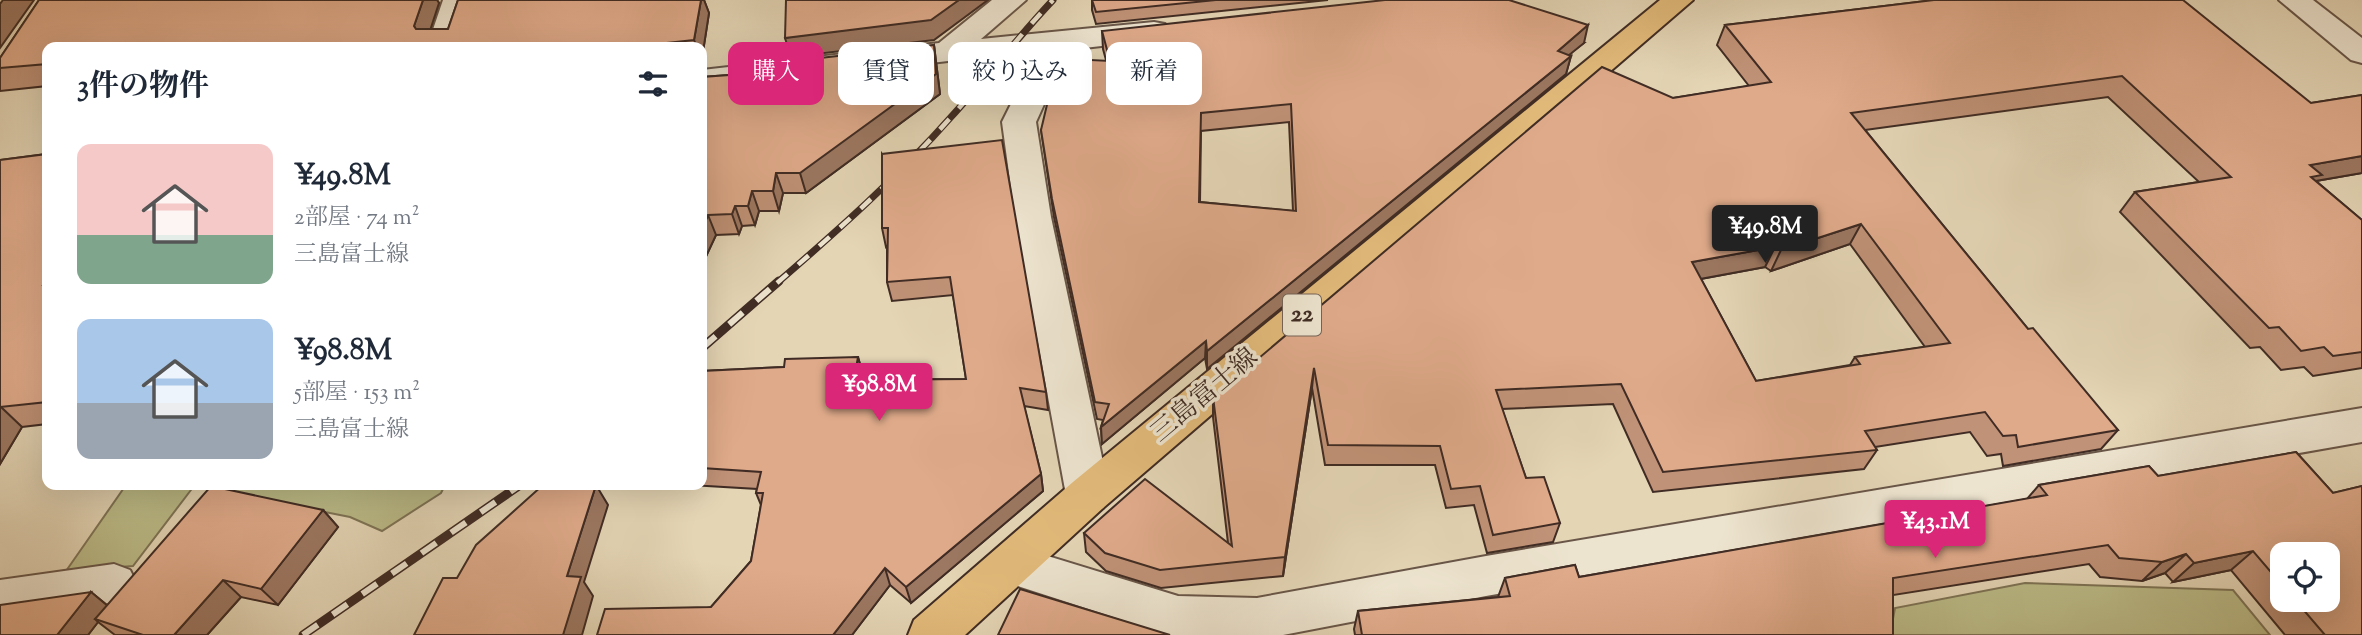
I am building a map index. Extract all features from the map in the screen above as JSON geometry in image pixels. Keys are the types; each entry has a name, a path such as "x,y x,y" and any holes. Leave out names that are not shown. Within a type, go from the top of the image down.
{"main road":[{"name":"三島富士線","path":"931,635 1088,495 1678,0"}],"street":[{"path":"444,42 458,0"},
{"path":"2294,0 2362,53"},
{"path":"958,42 1002,4"},
{"path":"1051,42 1185,28"},
{"path":"1074,40 1035,88 1019,122 1033,217 1088,495"},
{"path":"707,79 948,51"},
{"path":"1012,565 1178,617 1258,619 1486,576 2362,425"},
{"path":"0,600 114,584"}],"green space":[{"path":"123,490 191,490 133,566 66,571"},
{"path":"214,490 442,490 382,531 350,517"},
{"path":"2025,583 2233,590 2270,635 1890,635 1895,608"}],"building":[{"path":"39,0 423,0 414,26 416,29 448,29 458,0 701,0 694,40 676,42 42,42 42,64 0,68 0,58"},
{"path":"786,0 959,0 931,20 785,38"},
{"path":"1092,0 1216,0 1096,12"},
{"path":"1385,0 1509,0 1588,25 1558,51 1571,56 1207,351 1206,341 1101,427 1109,404 1095,402 1052,199 1041,130 1047,105 1092,105 1092,60 1106,61 1106,105 1202,105 1202,42 1106,42 1106,46 1102,31","holes":["1291,104 1296,211 1199,202 1201,113"]},
{"path":"1934,0 2183,0 2311,103 2362,95 2362,156 2310,165 2322,175 2311,177 2362,220 2362,352 2333,356 2324,347 2301,351 2279,327 2269,328 2135,192 2231,177 2122,76 1851,113 2028,329 2033,328 2118,430 2018,447 2016,435 2003,436 1985,412 1865,431 1877,450 1663,472 1621,384 1496,390 1526,478 1544,477 1560,523 1493,535 1480,486 1451,489 1440,446 1328,445 1314,368 1285,557 1160,570 1105,553 1084,533 1145,479 1232,546 1213,397 1602,67 1673,98 1771,82 1725,25","holes":["1861,224 1950,343 1855,357 1860,364 1756,381 1692,262 1775,247 1781,250"]},
{"path":"838,56 838,105 893,105 800,173 776,173 773,191 752,191 748,206 735,206 732,214 708,215 707,217 707,77 728,75 728,105 824,105 824,58"},
{"path":"1002,140 1046,392 1020,388 1041,474 906,587 885,568 833,635 597,635 605,609 711,607 751,561 763,493 756,493 761,472 707,468 707,371 784,367 785,359 858,357 854,380 966,379 950,277 887,282 888,228 882,228 882,154"},
{"path":"42,155 42,403 0,407 0,160"},
{"path":"2296,452 2333,493 2362,486 2362,635 2325,635 2305,612 2340,612 2340,542 2270,542 2270,571 2253,551 2194,563 2186,554 2162,562 2119,558 2108,545 1893,578 1893,635 1362,635 1358,611 1510,596 1505,578 1575,565 1579,577 2047,495 2039,485 2149,466 2158,476"},
{"path":"208,490 230,490 323,510 261,589 223,580 174,635 143,635 95,619"},
{"path":"537,490 594,490 567,576 581,577 563,635 414,635 443,578 457,578 476,545"},
{"path":"1020,589 1170,635 998,635"},
{"path":"91,592 57,635 0,635 0,605"}],"railway":[{"path":"777,283 910,161 1053,0"},
{"path":"707,344 779,281"},
{"path":"303,635 513,490"}]}
